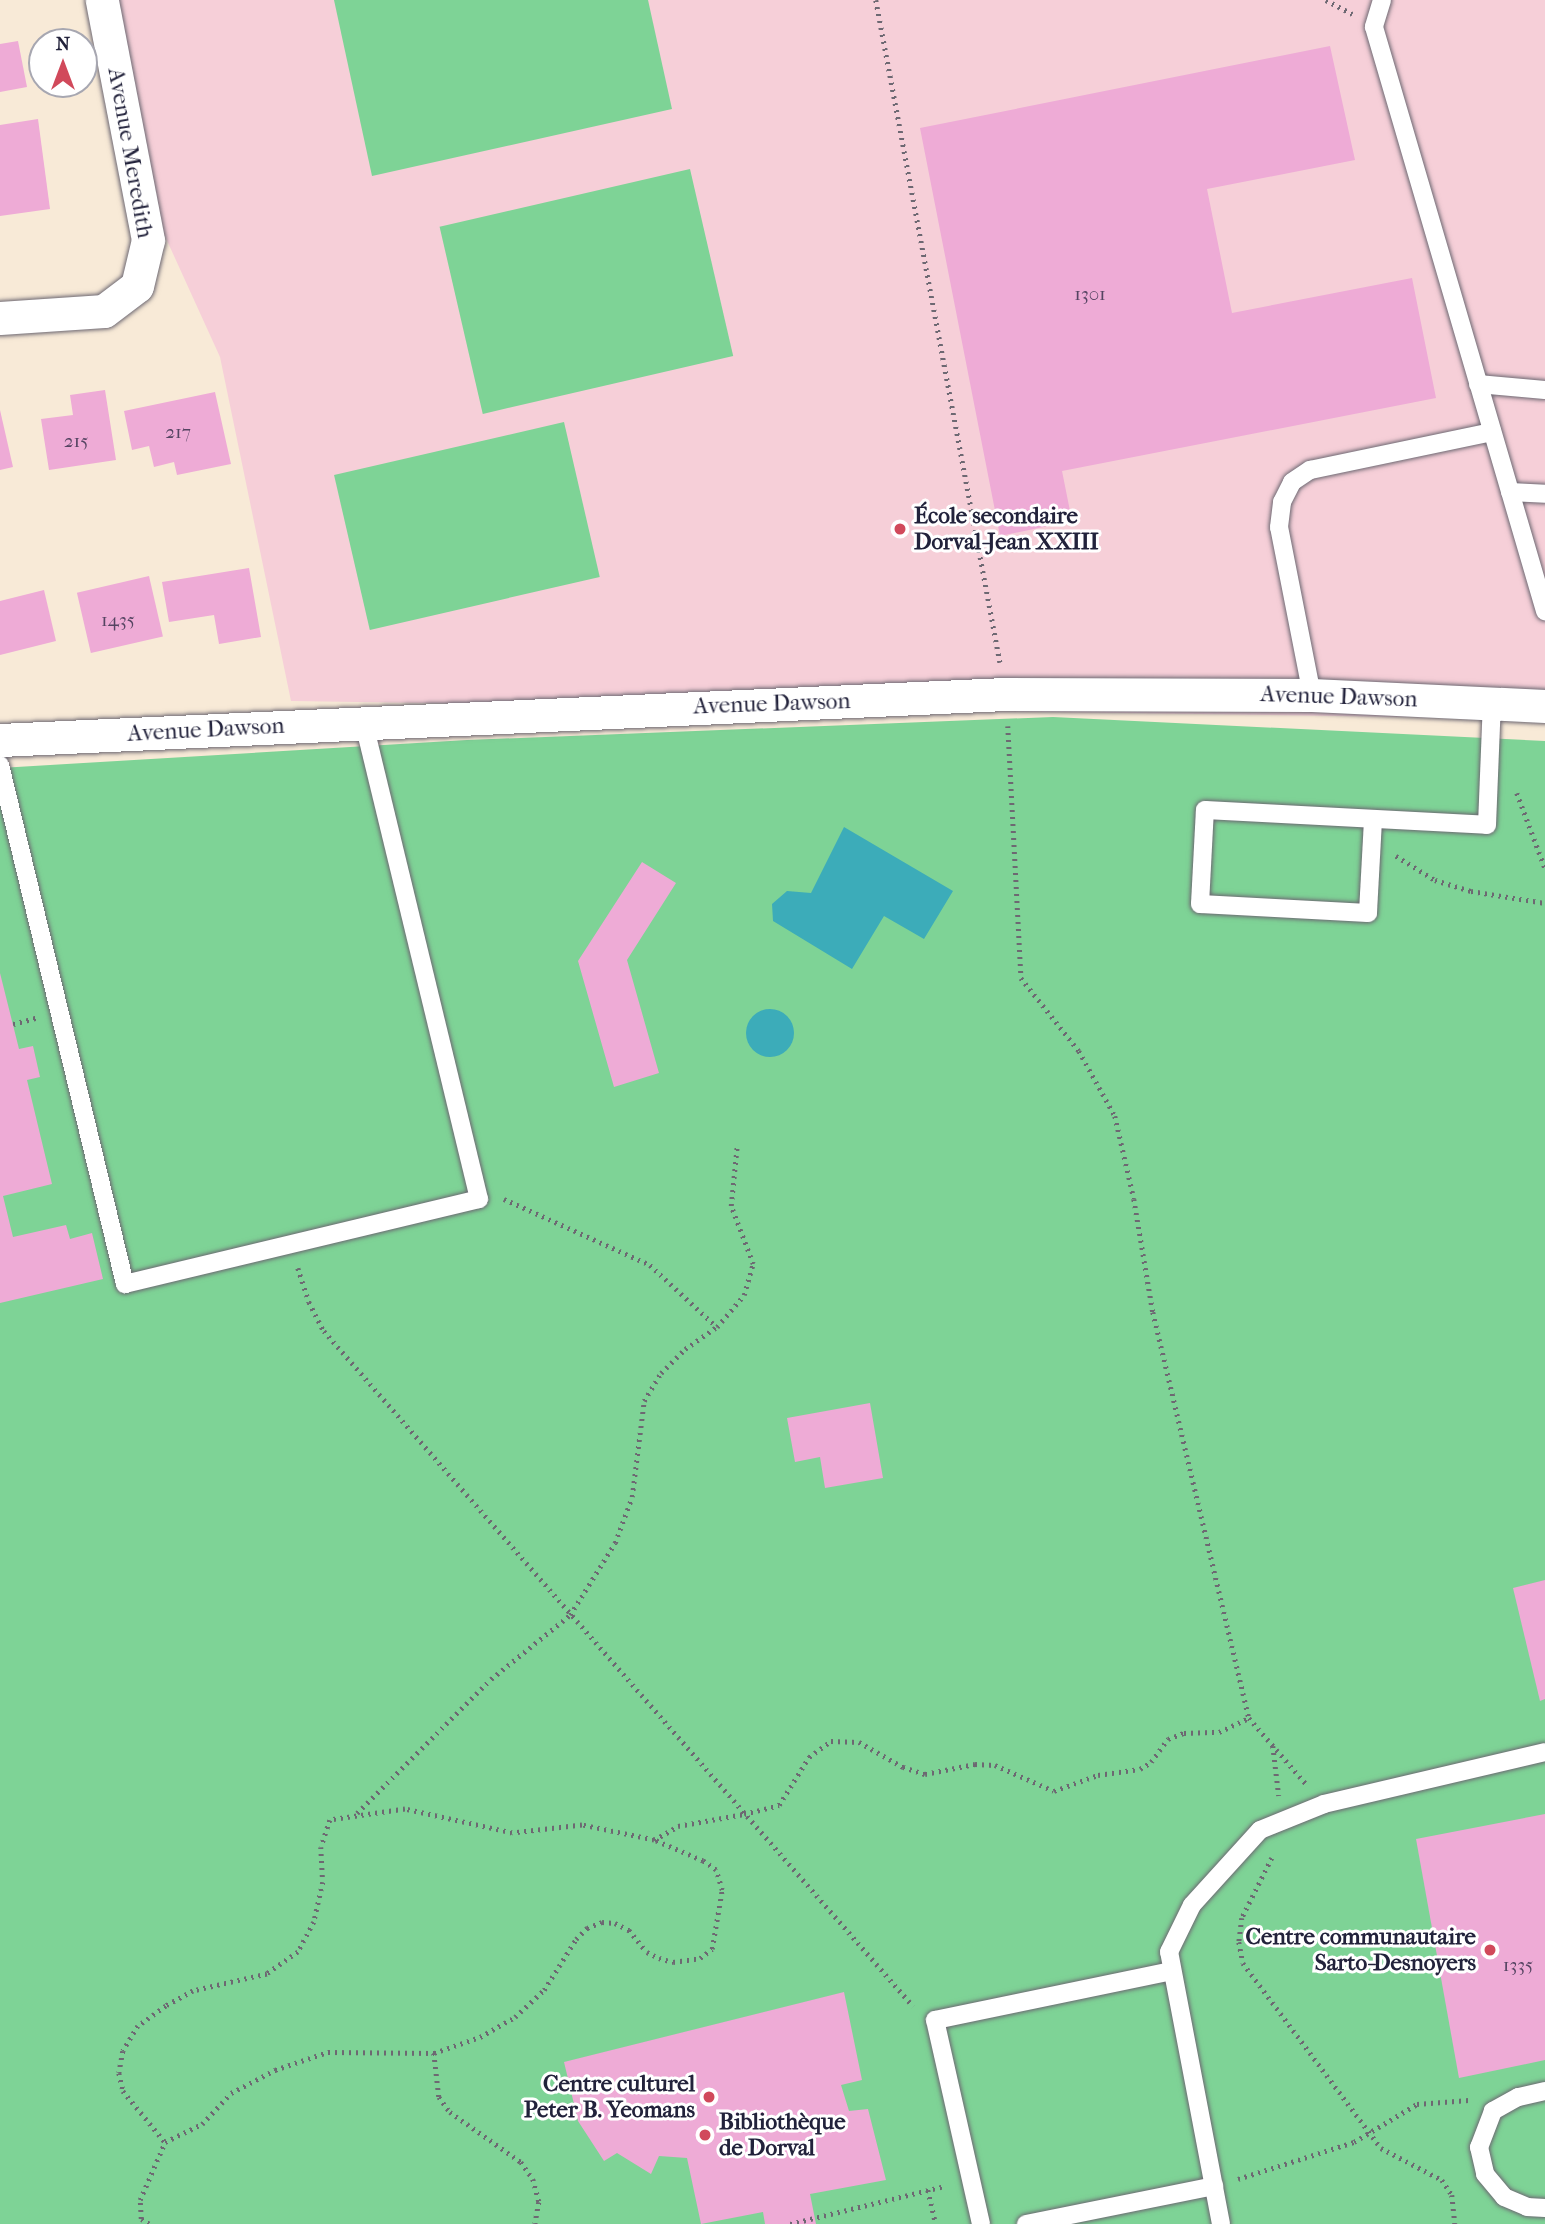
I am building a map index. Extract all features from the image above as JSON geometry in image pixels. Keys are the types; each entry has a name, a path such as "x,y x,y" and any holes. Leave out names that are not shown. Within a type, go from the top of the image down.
{"street":[{"name":"Avenue Meredith","path":"0,318 104,311 137,286 148,240 102,0"},
{"name":"Avenue Dawson","path":"0,740 1007,694 1312,695 1545,706"}],"lane":[{"path":"1382,0 1374,27 1492,432 1542,588 1545,611"},
{"path":"1478,384 1545,390"},
{"path":"1312,695 1279,527 1282,502 1292,482 1310,470 1492,432"},
{"path":"1510,492 1545,495"},
{"path":"1373,820 1368,913 1200,904 1205,810 1487,825 1492,703"},
{"path":"0,765 125,1284 479,1199 364,722"},
{"path":"1221,2224 1169,1952 1192,1905 1260,1830 1324,1804 1545,1752"},
{"path":"981,2224 935,2020 1172,1971"},
{"path":"1545,2091 1518,2097 1493,2111 1479,2147 1485,2174 1504,2197 1527,2207 1545,2208"},
{"path":"1026,2224 1214,2186"}],"path":[{"path":"877,0 1007,694 1021,978 1079,1051 1115,1116 1134,1199 1153,1312 1249,1718 1324,1804"},
{"path":"1489,776 1513,784 1545,868"},
{"path":"1373,820 1397,857 1434,880 1472,891 1545,903"},
{"path":"357,1814 491,1679 570,1615 615,1542 632,1497 644,1401 661,1373 685,1349 716,1327 744,1295 753,1264 731,1206 737,1146"},
{"path":"479,1199 508,1199 650,1265 716,1327"},
{"path":"290,1244 309,1302 324,1331 906,2002 935,2020"},
{"path":"654,1840 678,1826 779,1805 809,1757 831,1741 859,1741 903,1767 925,1774 975,1764 995,1765 1054,1791 1098,1775 1140,1769 1151,1762 1168,1739 1184,1733 1219,1732 1249,1718"},
{"path":"1273,1745 1280,1804"},
{"path":"149,2224 141,2219 140,2200 165,2142 202,2124 231,2093 275,2070 328,2052 433,2053 480,2037 515,2017 544,1990 576,1939 587,1928 601,1922 615,1923 629,1930 647,1952 673,1962 700,1958 712,1949 722,1890 716,1870 703,1861 654,1840 582,1825 512,1833 405,1809 330,1820 324,1831 321,1847 323,1882 314,1922 298,1952 267,1974 193,1991 166,2006 138,2026 122,2051 119,2073 123,2091 165,2142"},
{"path":"1276,1851 1242,1918 1239,1942 1243,1963 1381,2148 1442,2180 1452,2196 1455,2224"},
{"path":"433,2053 439,2097 450,2112 521,2162 533,2179 539,2203 535,2224"},
{"path":"1214,2186 1354,2142 1417,2104 1518,2097"},
{"path":"790,2224 949,2186"},
{"path":"928,2190 936,2224"}],"shaded area":[{"name":"École secondaire Dorval-Jean XXIII","path":"116,0 1545,0 1545,719 291,701 220,357 159,223"}],"green space":[{"path":"334,0 648,0 672,109 372,176"},
{"path":"690,169 733,356 483,414 440,227"},
{"path":"564,422 600,577 370,630 334,475"},
{"path":"1053,717 1545,741 1545,2224 0,2224 0,768 467,740"}],"water":[{"path":"844,827 953,891 924,939 884,916 852,969 773,921 772,904 787,891 811,893"},
{"path":"770,1009 787,1016 794,1033 787,1050 770,1057 753,1050 746,1033 753,1016"}],"building":[{"path":"18,41 27,87 0,92 0,44"},
{"path":"1330,46 1355,160 1207,189 1232,313 1412,278 1436,398 1062,471 1072,521 1000,536 920,128"},
{"path":"38,119 50,209 0,216 0,125"},
{"path":"105,390 116,460 49,470 41,419 73,415 70,395"},
{"path":"215,392 231,464 177,475 174,462 154,467 149,446 132,450 124,411"},
{"path":"0,410 13,467 0,470"},
{"path":"249,568 261,637 219,644 214,615 169,622 162,582"},
{"path":"149,576 163,636 91,653 77,593"},
{"path":"44,590 56,641 0,655 0,601"},
{"path":"642,862 676,883 627,960 659,1073 614,1087 578,961"},
{"path":"0,973 19,1049 33,1046 40,1077 27,1080 52,1184 3,1196 13,1237 66,1225 70,1239 92,1233 103,1279 0,1303"},
{"path":"870,1403 883,1478 825,1488 820,1457 795,1462 787,1418"},
{"path":"1545,1580 1545,1699 1540,1701 1513,1588"},
{"name":"Centre communautaire Sarto-Desnoyers","path":"1545,1814 1545,2060 1459,2078 1416,1839"},
{"name":"Centre culturel Peter B. Yeomans","path":"844,1992 862,2080 841,2085 849,2111 868,2109 886,2180 810,2194 816,2224 765,2224 763,2212 701,2224 687,2158 659,2156 651,2174 617,2153 604,2161 578,2121 564,2062"}],"place":[{"name":"École secondaire Dorval-Jean XXIII","path":"900,529"},
{"name":"Centre communautaire Sarto-Desnoyers","path":"1490,1950"},
{"name":"Centre culturel Peter B. Yeomans","path":"709,2097"},
{"name":"Bibliothèque de Dorval","path":"705,2135"}]}
